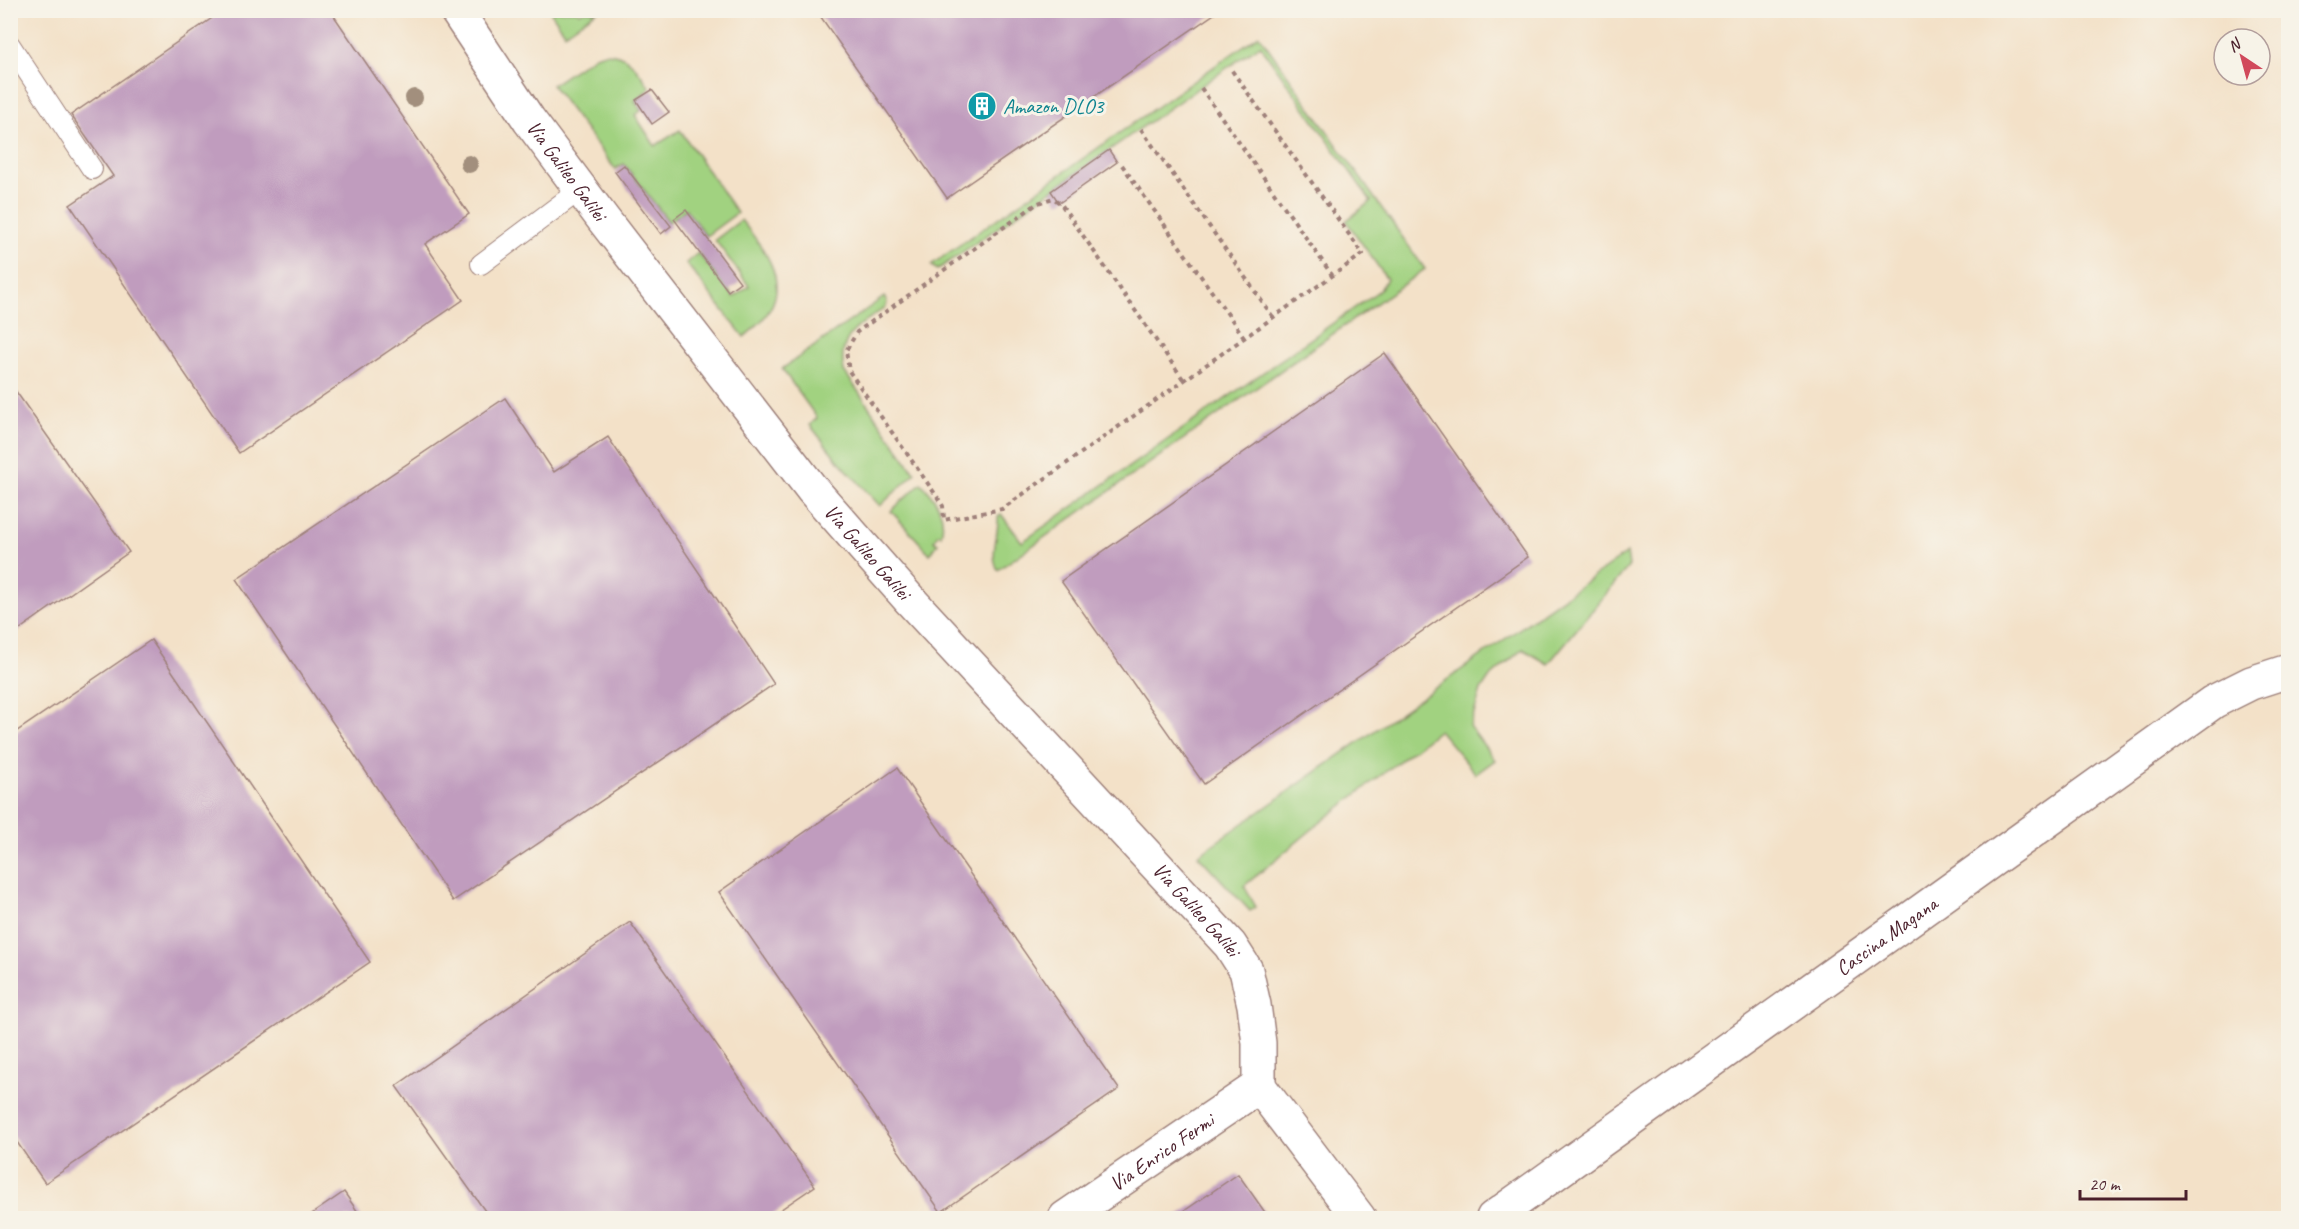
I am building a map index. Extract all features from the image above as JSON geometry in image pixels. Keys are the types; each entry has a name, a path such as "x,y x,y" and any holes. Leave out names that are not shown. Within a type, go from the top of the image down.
{"street":[{"name":"Via Galileo Galilei","path":"456,10 523,111 812,489 910,600 1230,945 1246,970 1254,1005 1259,1043 1259,1086"},
{"name":"Cascina Magana","path":"1493,1218 2213,702 2251,683 2289,671"},
{"name":"Via Enrico Fermi","path":"1065,1218 1259,1086"},
{"path":"1259,1086 1359,1218"}],"lane":[{"path":"10,45 92,169"},
{"path":"481,264 581,189"}],"path":[{"path":"1183,379 1061,204 1053,198 1038,203 857,332 846,351 849,372 938,498 943,506 944,520 1002,509 1363,254 1230,68"},
{"path":"1201,88 1332,275"},
{"path":"1141,129 1273,317"},
{"path":"1122,165 1244,337"}],"green space":[{"path":"550,11 577,11 579,13 597,11 565,33"},
{"path":"1259,35 1425,269 998,570 994,551 998,517 1001,514 1022,542 1380,290 1387,279 1346,221 1371,201 1260,45 937,270 931,265"},
{"path":"605,53 627,59 650,88 635,101 641,111 635,115 655,146 680,130 737,213 706,236 686,209 669,222 624,164 615,169 552,85 595,56"},
{"path":"741,220 764,250 774,273 776,285 775,297 768,313 744,337 686,263 698,253 734,297 749,286 715,240"},
{"path":"884,297 887,302 886,307 853,332 847,340 843,358 844,371 915,473 880,506 836,458 810,425 817,418 782,369"},
{"path":"921,483 935,500 942,520 941,535 938,534 934,541 938,543 930,554 891,511"},
{"path":"1627,553 1629,566 1548,664 1523,649 1489,678 1481,690 1470,727 1495,760 1476,774 1439,730 1316,826 1244,886 1256,907 1250,911 1198,855"}],"building":[{"path":"224,10 330,10 469,214 425,244 463,300 239,453 70,205 113,176 71,115"},
{"name":"Amazon DLO3","path":"816,10 1211,10 1214,14 947,198"},
{"path":"652,90 669,112 652,124 636,100"},
{"path":"1109,150 1117,162 1059,203 1051,191"},
{"path":"624,165 671,226 661,234 615,172"},
{"path":"686,210 740,282 728,291 674,219"},
{"path":"1385,353 1528,557 1204,784 1061,581"},
{"path":"10,383 129,552 10,636"},
{"path":"505,398 554,472 608,437 774,684 453,901 236,579"},
{"path":"151,640 370,962 45,1183 10,1132 10,736"},
{"path":"897,768 1119,1089 941,1212 719,892"},
{"path":"630,922 815,1186 768,1218 490,1218 396,1086"},
{"path":"1238,1174 1269,1218 1174,1218"},
{"path":"344,1192 362,1218 306,1218"}],"place":[{"name":"Amazon DLO3","path":"982,106"}]}
